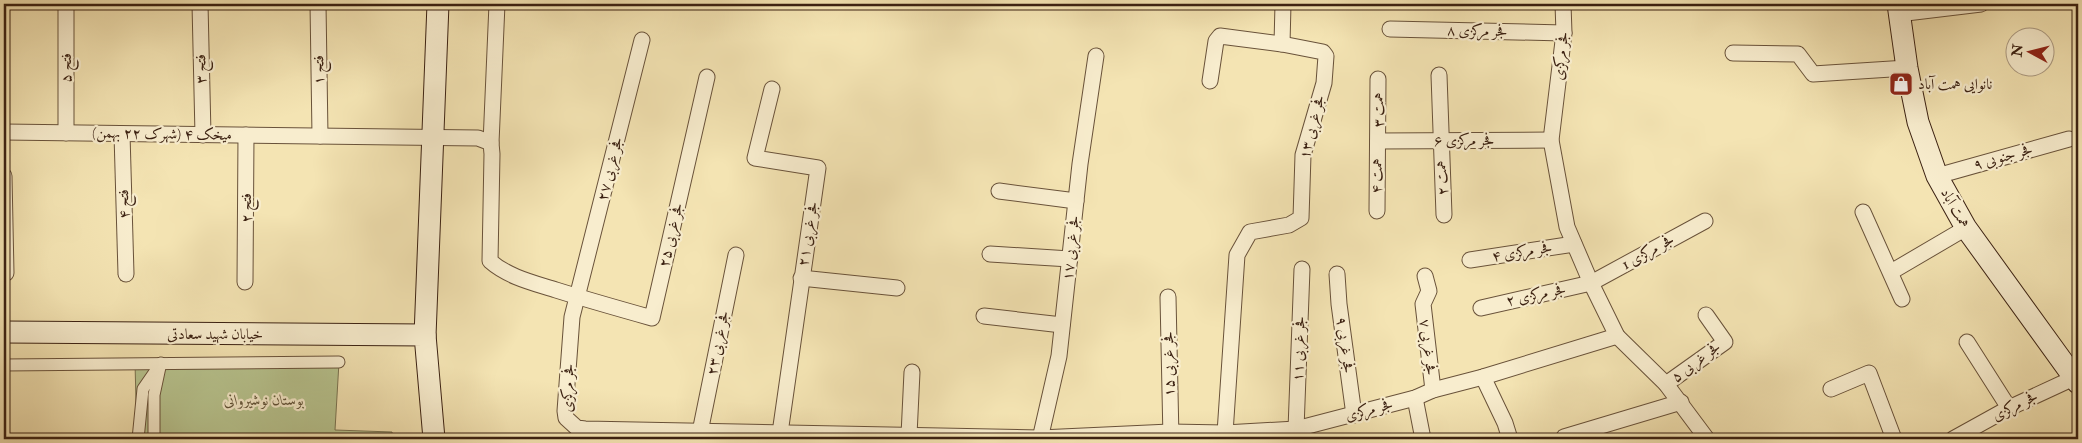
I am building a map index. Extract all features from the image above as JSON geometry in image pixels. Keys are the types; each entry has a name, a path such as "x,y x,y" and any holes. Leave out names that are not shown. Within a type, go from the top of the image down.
{"main road":[{"path":"434,439 425,336 438,4"},
{"name":"همت آباد","path":"1898,9 1918,122 1937,176 1966,228 2077,379"},
{"name":"خیابان شهید سعادتی","path":"4,332 425,336"}],"street":[{"name":"فتح ۵","path":"66,4 66,133"},
{"name":"فتح ۳","path":"200,4 203,135"},
{"name":"فتح ۱","path":"318,4 320,136"},
{"path":"497,4 484,141 490,261 496,267 521,279 577,297"},
{"path":"1282,44 1283,4"},
{"name":"فجر مرکزی","path":"1567,4 1551,140 1567,227 1591,283 1617,336 1666,384 1707,439"},
{"path":"1898,9 1981,4"},
{"name":"فجر مرکزی ۸","path":"1390,29 1564,33"},
{"name":"فجر غربی ۱۳","path":"1210,81 1216,41 1220,36 1282,44 1323,52 1326,56 1324,84 1303,155 1300,218 1289,225 1250,232 1237,255 1225,433"},
{"name":"فجر غربی ۲۷","path":"577,297 642,40"},
{"path":"1733,53 1798,54 1813,74 1907,68"},
{"name":"فجر غربی ۱۷","path":"1040,439 1059,356 1076,201 1096,56"},
{"name":"همت ۲","path":"1439,75 1444,215"},
{"name":"فجر غربی ۲۵","path":"577,297 652,318 707,77"},
{"name":"همت ۳","path":"1378,79 1378,141"},
{"name":"فجر غربی ۲۱","path":"772,89 755,158 818,168 780,433"},
{"name":"(شهرک ۲۲ بهمن) میخک ۴","path":"4,132 433,138 484,141"},
{"name":"فتح ۴","path":"122,134 126,274"},
{"name":"فتح ۲","path":"245,282 246,135"},
{"name":"فجر جنوبی ۹","path":"1937,176 2069,139"},
{"name":"فجر مرکزی ۶","path":"1378,141 1551,140"},
{"name":"همت ۴","path":"1377,211 1378,141"},
{"path":"4,176 6,273"},
{"path":"999,191 1076,201"},
{"path":"1863,212 1902,299"},
{"name":"فجر مرکزی 1","path":"1591,283 1705,221"},
{"path":"1891,272 1966,228"},
{"name":"فجر مرکزی ۴","path":"1470,260 1574,244"},
{"path":"990,254 1070,259"},
{"name":"فجر غربی ۲۳","path":"690,434 736,255"},
{"name":"فجر غربی ۱۱","path":"1297,434 1302,269"},
{"name":"فجر غربی ۹","path":"1338,274 1339,304 1354,415"},
{"name":"فجر غربی ۷","path":"1425,276 1429,291 1422,304 1434,390"},
{"path":"801,278 897,288"},
{"name":"فجر مرکزی ۲","path":"1481,308 1591,283"},
{"name":"فجر مرکزی","path":"577,297 572,317 566,418 577,428 690,434 761,436 780,433 809,436 1040,439 1225,433 1297,434 1354,415 1415,398 1434,390 1483,378 1617,336"},
{"name":"فجر غربی ۱۵","path":"1168,297 1170,435"},
{"name":"فجر غربی ۵","path":"1666,384 1725,342 1706,315"},
{"path":"984,316 1062,325"},
{"path":"1967,342 2009,408"},
{"path":"4,365 339,362"},
{"path":"138,439 142,389 161,363"},
{"path":"154,439 154,395 161,363"},
{"path":"912,372 917,437"},
{"path":"1831,390 1869,373 1894,439"},
{"path":"1483,378 1505,423 1510,439"},
{"name":"فجر مرکزی","path":"1959,438 2009,408 2077,379"},
{"path":"1415,398 1423,439"},
{"path":"1564,437 1590,434 1681,402"}],"green space":[{"name":"بوستان نوشیروانی","path":"339,362 335,430 392,432 393,439 137,439 135,363"}],"place":[{"name":"نانوایی همت آباد","path":"1901,84"}]}
